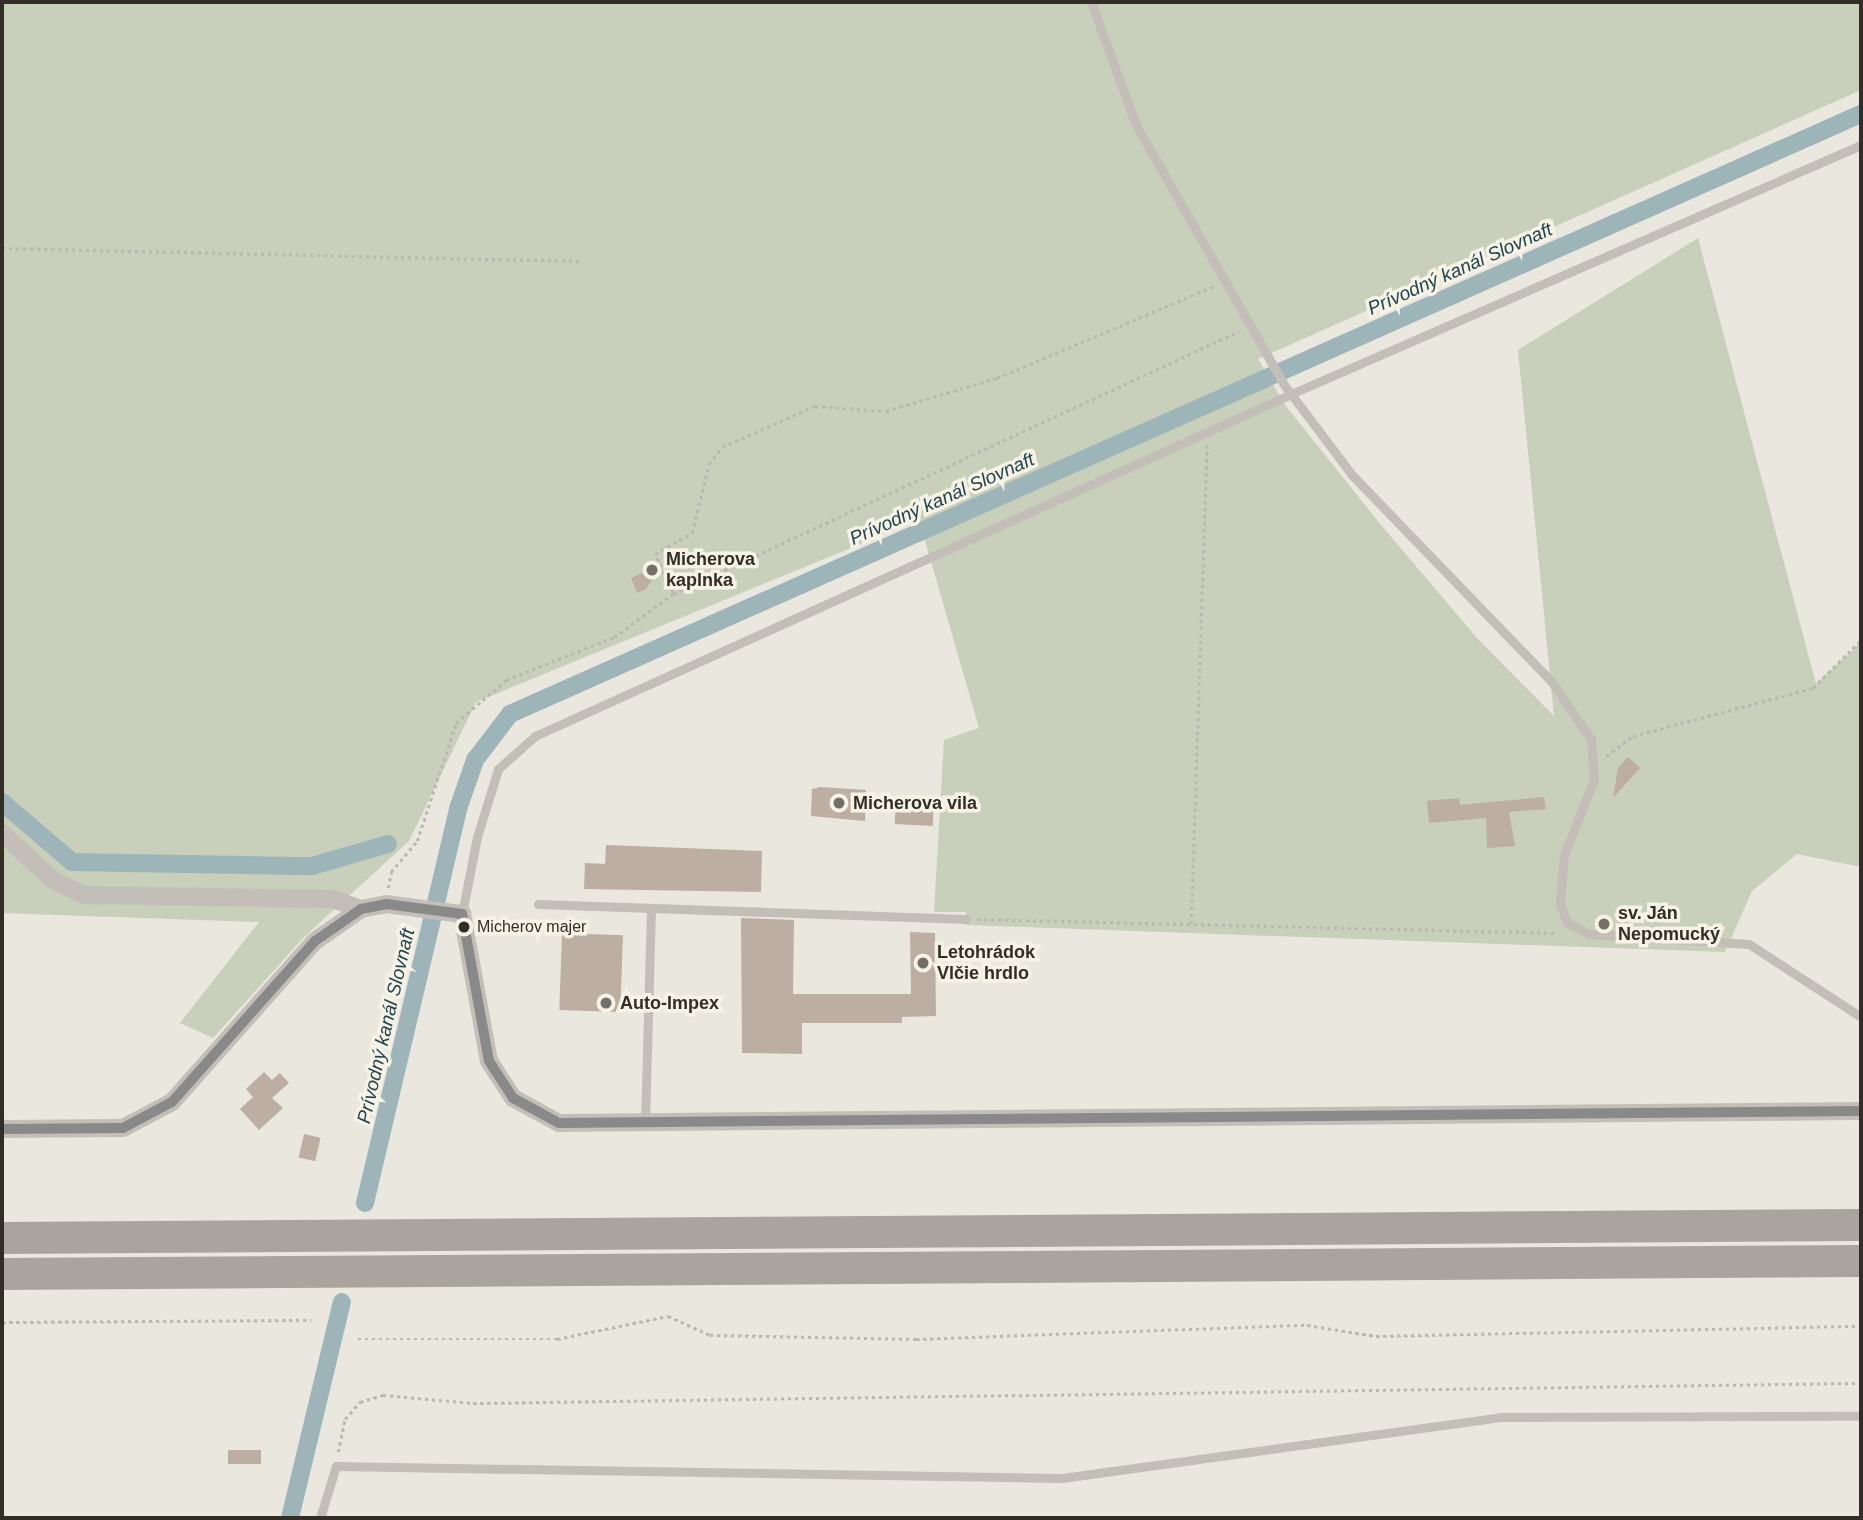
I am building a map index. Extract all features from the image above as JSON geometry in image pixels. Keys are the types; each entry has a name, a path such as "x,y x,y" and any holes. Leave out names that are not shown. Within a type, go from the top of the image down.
{"highway":[{"path":"2,1238 1861,1225"},
{"path":"2,1274 1861,1261"}],"street":[{"path":"2,833 53,880 84,895 333,899 361,909"},
{"path":"2,1129 123,1128 172,1102 314,941 361,909 386,904 420,905 456,913 489,1061 513,1098 559,1123 645,1125 1861,1111"}],"lane":[{"path":"1091,2 1136,125 1248,327 1288,390 1352,475 1552,681 1591,739 1597,762 1564,855 1560,893 1567,923 1590,934 1749,944 1861,1017"},
{"path":"456,913 498,768 534,736 1208,432 1288,390 1861,145"},
{"path":"538,904 966,919"},
{"path":"645,1125 652,909"},
{"path":"320,1518 336,1466 1062,1478 1502,1417 1861,1416"}],"path":[{"path":"2,248 580,261"},
{"path":"673,594 655,554 692,533 709,464 722,447 816,406 886,411 998,378 1224,282"},
{"path":"386,904 391,872 418,841 456,723 506,680 614,637 673,594 1248,327"},
{"path":"1191,924 1208,432"},
{"path":"1597,762 1633,736 1812,688 1861,640"},
{"path":"966,919 1590,934"},
{"path":"358,1339 557,1339 668,1316 710,1335 916,1339 1307,1325 1376,1336 1861,1326"},
{"path":"2,1322 311,1320"},
{"path":"336,1466 345,1419 360,1402 383,1395 473,1402 1861,1383"}],"green space":[{"path":"2,2 1861,2 1861,90 1258,359 1285,405 1381,525 1477,638 1554,716 1518,350 1698,238 1816,684 1861,642 1861,867 1797,854 1752,891 1725,952 966,925 966,912 934,912 944,740 979,728 919,520 476,702 409,841 303,938 213,1038 180,1023 259,922 2,913"}],"building":[{"path":"662,565 646,589 637,593 631,578"},
{"path":"1628,757 1640,768 1613,798 1618,768"},
{"name":"Micherova vila","path":"820,787 866,790 865,821 811,816 812,789"},
{"path":"1544,797 1546,809 1509,812 1515,846 1487,848 1486,818 1429,823 1427,801 1459,798 1460,805"},
{"path":"896,800 934,802 933,826 895,824"},
{"path":"606,845 762,851 761,892 584,889 585,863 605,864"},
{"path":"741,918 794,920 793,994 911,994 910,932 935,933 936,1016 902,1017 902,1023 802,1023 802,1054 742,1053"},
{"path":"562,933 623,935 620,1012 559,1010"},
{"path":"264,1072 272,1080 280,1073 289,1083 272,1098 283,1108 259,1130 240,1109 253,1097 246,1089"},
{"path":"304,1134 321,1138 315,1161 299,1157"},
{"path":"228,1450 261,1450 261,1464 228,1464"}],"waterway":[{"name":"Prívodný kanál Slovnaft","path":"365,1203 459,806 475,760 510,714 1861,114"},
{"path":"2,802 72,862 312,866 388,844"},
{"name":"Prívodný kanál Slovnaft","path":"290,1518 342,1302"}],"transit line":[{"path":"2,1129 123,1128 172,1102 315,941 361,909 386,904 462,914 489,1061 513,1098 559,1123 1861,1111"}],"place":[{"name":"Micherova kaplnka","path":"652,570"},
{"name":"Micherova vila","path":"839,803"},
{"name":"sv. Ján Nepomucký","path":"1604,924"},
{"name":"Micherov majer","path":"464,927"},
{"name":"Letohrádok Vlčie hrdlo","path":"923,963"},
{"name":"Auto-Impex","path":"606,1003"}]}
